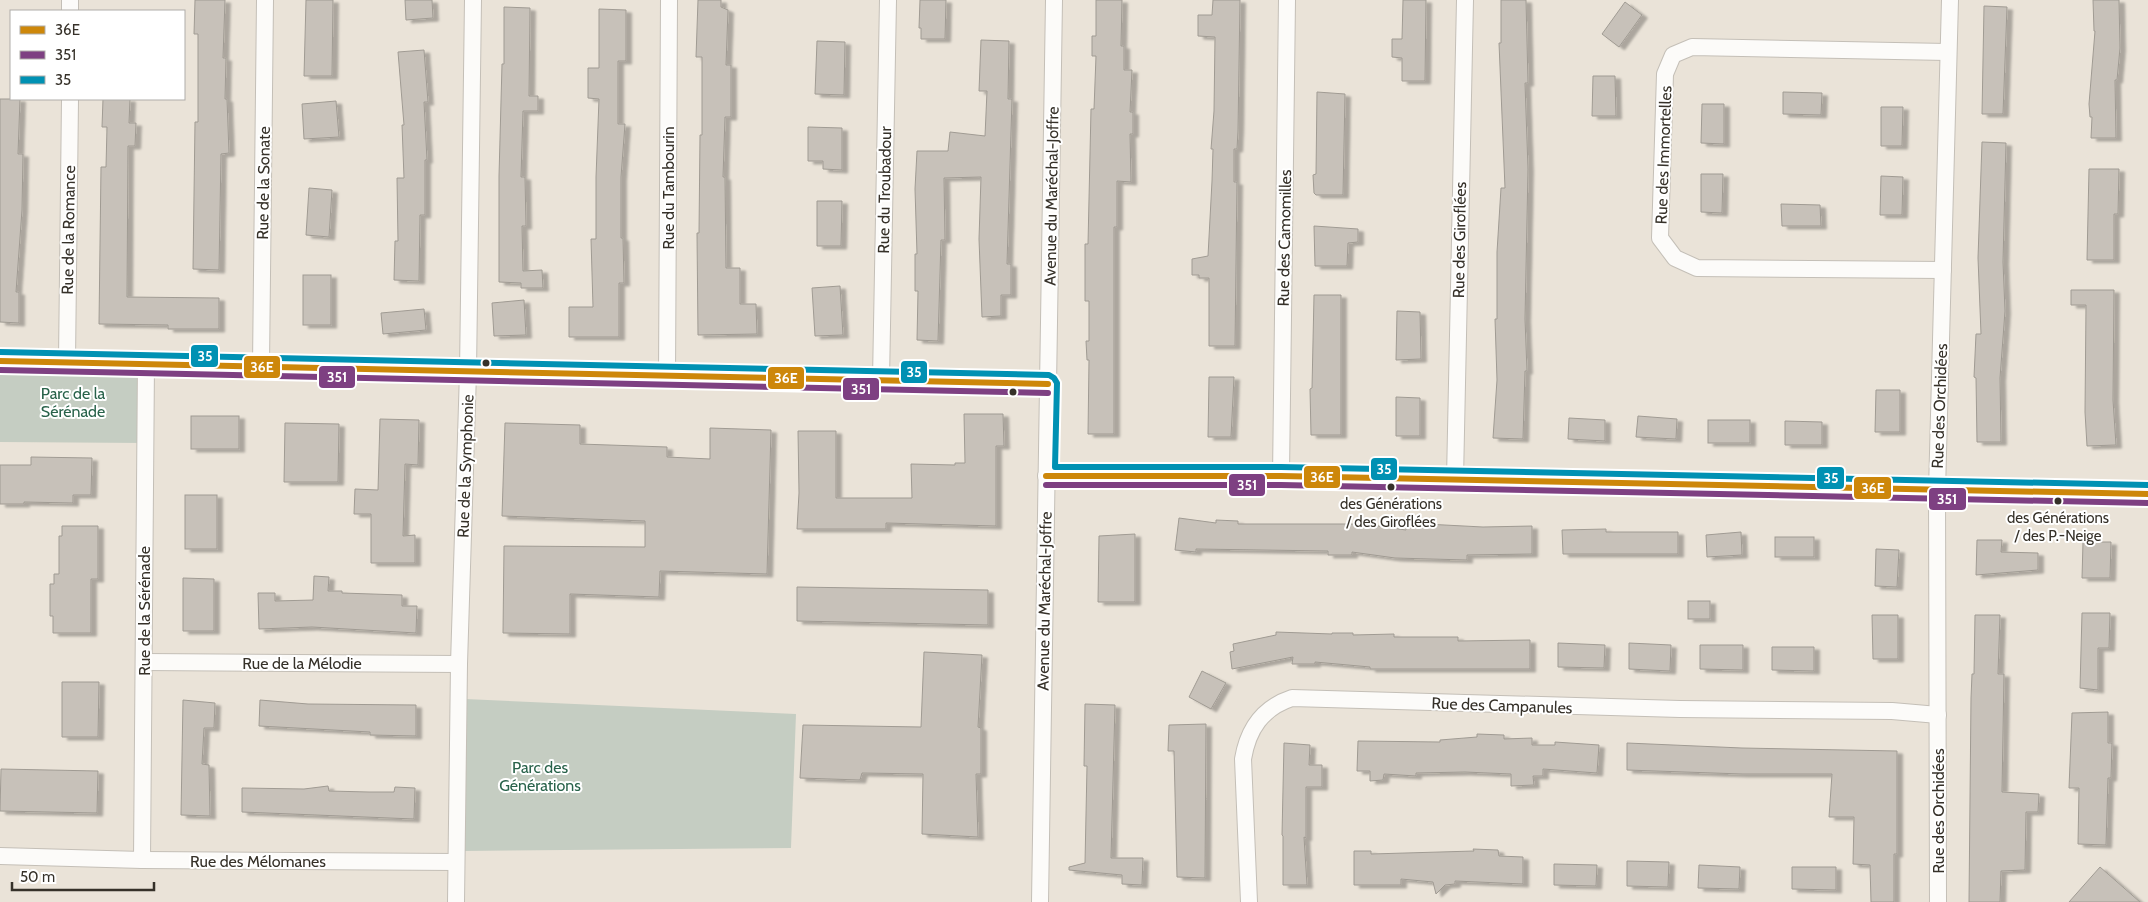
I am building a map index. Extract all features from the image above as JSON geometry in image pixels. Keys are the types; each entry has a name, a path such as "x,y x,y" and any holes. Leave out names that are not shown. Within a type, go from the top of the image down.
{"street":[{"name":"Rue de la Sonate","path":"260,366 265,0"},
{"name":"Rue de la Symphonie","path":"456,902 459,664 468,372 473,0"},
{"name":"Rue du Tambourin","path":"667,376 669,0"},
{"name":"Rue du Troubadour","path":"881,380 888,0"},
{"name":"Avenue du Maréchal-Joffre","path":"1040,902 1054,0"},
{"name":"Rue des Camomilles","path":"1281,476 1287,0"},
{"name":"Rue des Giroflées","path":"1455,479 1465,0"},
{"name":"Rue des Orchidées","path":"1938,902 1937,491 1947,52 1950,0"},
{"name":"Rue des Immortelles","path":"1943,270 1698,268 1674,258 1660,238 1665,74 1673,55 1692,47 1947,52"},
{"name":"Rue de la Romance","path":"67,361 70,100"},
{"path":"0,361 1048,384"},
{"name":"Rue de la Sérénade","path":"142,860 146,363"},
{"path":"1046,476 1281,476 2148,494"},
{"name":"Rue de la Mélodie","path":"144,662 459,664"},
{"name":"Rue des Campanules","path":"1249,902 1243,759 1245,745 1251,731 1262,716 1279,702 1292,698 1660,709 1892,711 1938,715"},
{"name":"Rue des Mélomanes","path":"0,856 142,860 456,862"}],"green space":[{"name":"Parc de la Sérénade","path":"0,362 146,363 145,443 0,442"},
{"name":"Parc des Générations","path":"465,699 796,714 791,848 463,851"}],"building":[{"path":"195,0 225,0 223,58 226,58 225,99 227,99 229,153 221,154 219,270 193,269 195,122 198,122 198,34 194,34"},
{"path":"306,0 333,0 332,76 304,76"},
{"path":"405,0 432,0 433,18 406,20"},
{"path":"698,0 721,0 721,7 728,10 726,65 731,65 731,117 725,117 723,177 725,177 726,268 740,268 740,304 756,304 757,334 698,335 697,233 699,233 700,135 702,135 702,57 696,57"},
{"path":"920,0 946,0 945,39 921,39 921,28 919,28"},
{"path":"1096,0 1122,0 1121,46 1124,46 1124,70 1132,70 1130,112 1133,112 1133,134 1130,134 1131,182 1117,181 1117,227 1114,227 1114,434 1088,434 1089,360 1087,360 1086,341 1089,341 1089,301 1085,301 1085,244 1088,244 1091,109 1094,109 1096,56 1092,56 1092,36 1096,36"},
{"path":"1213,0 1240,0 1238,131 1237,149 1234,149 1234,182 1237,182 1235,346 1209,346 1209,278 1199,278 1199,275 1192,275 1192,259 1208,256 1212,181 1213,149 1211,149 1214,111 1215,37 1198,36 1198,15 1212,15"},
{"path":"1403,0 1426,0 1425,81 1402,81 1402,58 1392,57 1392,39 1402,39"},
{"path":"1501,0 1526,0 1528,83 1525,83 1528,169 1525,319 1527,371 1525,371 1523,439 1493,438 1497,380 1495,319 1497,319 1497,252 1501,188 1505,188 1499,43 1501,43"},
{"path":"2093,0 2119,0 2120,48 2117,80 2115,80 2116,138 2091,138 2092,117 2090,117 2089,104 2095,31"},
{"path":"1625,2 1642,15 1619,47 1602,34"},
{"path":"1984,6 2007,7 2003,114 1982,114"},
{"path":"504,7 530,8 529,96 538,96 538,111 523,111 521,177 525,177 526,226 522,226 523,271 542,270 543,288 521,288 521,283 499,282 499,176 502,64 504,64"},
{"path":"599,9 626,10 626,61 618,61 618,124 625,124 621,177 621,238 623,238 624,283 619,283 619,337 569,337 569,307 593,307 591,239 596,239 599,99 588,98 588,68 599,68"},
{"path":"981,40 1009,41 1008,99 1012,99 1007,264 1011,264 1011,295 1001,295 1001,316 982,317 979,239 981,177 944,178 945,240 941,240 938,341 917,340 918,291 915,291 915,254 917,254 915,189 917,151 948,151 950,132 985,136 987,91 979,91"},
{"path":"817,41 845,42 844,95 815,94"},
{"path":"424,50 428,102 424,102 427,160 425,160 425,215 420,215 419,281 394,280 395,241 398,241 397,178 404,178 402,125 404,125 398,52"},
{"path":"1593,76 1615,76 1616,116 1592,116"},
{"path":"1317,92 1345,94 1343,195 1316,195 1314,193 1313,175 1316,174"},
{"path":"1783,92 1822,93 1821,115 1783,114"},
{"path":"0,99 10,99 20,100 18,154 23,154 22,210 16,292 19,292 19,323 0,322"},
{"path":"103,100 130,100 129,123 136,123 135,146 128,146 127,297 219,298 219,329 168,329 168,325 99,324 101,167 106,167 107,127 102,127"},
{"path":"336,101 339,137 304,139 302,104"},
{"path":"1702,104 1724,104 1724,144 1701,143"},
{"path":"1881,107 1903,107 1902,146 1881,146"},
{"path":"808,127 842,128 842,170 823,169 823,161 808,161"},
{"path":"1982,142 2006,143 2003,262 2005,311 2000,378 2001,442 1977,442 1976,378 1974,377 1976,334 1981,334 1978,258"},
{"path":"2089,169 2119,169 2118,214 2114,214 2114,260 2087,260"},
{"path":"1701,174 1723,174 1722,213 1701,212"},
{"path":"1881,176 1903,177 1902,215 1880,215"},
{"path":"309,188 332,190 329,237 306,235"},
{"path":"817,201 842,201 841,246 817,246"},
{"path":"1781,204 1820,205 1821,226 1782,226"},
{"path":"1314,226 1358,229 1358,242 1348,243 1347,266 1315,266"},
{"path":"303,275 331,275 331,325 303,325"},
{"path":"840,286 843,335 815,336 812,288"},
{"path":"2071,290 2114,290 2113,400 2116,445 2087,446 2085,412 2086,305 2071,305"},
{"path":"1314,295 1341,295 1341,435 1311,435 1310,389 1312,388"},
{"path":"524,300 526,335 494,336 492,303"},
{"path":"424,309 426,330 383,334 381,313"},
{"path":"1397,311 1420,312 1421,359 1396,360"},
{"path":"1209,377 1234,377 1231,437 1208,437"},
{"path":"1876,390 1900,390 1900,432 1875,432"},
{"path":"1396,397 1420,398 1420,436 1396,436"},
{"path":"964,414 1003,414 1004,446 996,446 996,526 886,523 886,529 797,529 799,493 798,431 836,431 836,498 912,498 911,464 955,465 955,463 965,463"},
{"path":"191,416 239,416 239,449 191,449"},
{"path":"1638,416 1677,419 1676,439 1636,437"},
{"path":"1569,418 1605,420 1605,441 1568,439"},
{"path":"380,419 419,420 418,465 405,464 403,536 415,535 415,563 371,563 371,514 354,514 355,489 378,490"},
{"path":"1708,420 1750,420 1750,443 1708,443"},
{"path":"1785,421 1822,422 1822,445 1785,445"},
{"path":"285,423 339,424 338,482 284,482"},
{"path":"505,423 580,425 580,444 667,447 667,457 710,459 710,428 771,430 767,574 660,571 659,597 570,594 570,634 503,633 504,546 645,547 645,521 502,516"},
{"path":"31,457 92,458 91,495 73,495 73,503 24,502 24,504 0,504 0,465 31,465"},
{"path":"185,495 217,495 217,549 185,549"},
{"path":"1179,518 1216,523 1216,520 1238,521 1238,524 1365,524 1406,530 1406,523 1483,527 1532,526 1532,554 1467,555 1467,560 1395,558 1352,552 1352,555 1328,555 1328,551 1196,549 1196,552 1175,550"},
{"path":"62,526 98,526 98,579 91,579 91,633 53,633 53,616 50,616 50,584 54,584 54,574 59,574 59,536 62,536"},
{"path":"1606,529 1606,532 1678,532 1678,554 1563,554 1562,530"},
{"path":"1741,532 1742,555 1707,557 1706,535"},
{"path":"1135,534 1135,602 1098,602 1099,536"},
{"path":"1775,537 1814,537 1814,557 1775,557"},
{"path":"1977,540 2002,540 2001,552 2038,553 2038,570 1976,575"},
{"path":"2083,542 2111,542 2110,578 2082,578"},
{"path":"1876,549 1899,550 1897,587 1875,586"},
{"path":"314,576 329,577 328,591 402,595 402,606 417,606 416,633 312,627 259,629 258,593 275,593 275,601 313,600"},
{"path":"183,578 214,579 214,631 183,631"},
{"path":"797,587 988,590 988,625 797,621"},
{"path":"1688,601 1710,601 1710,619 1688,619"},
{"path":"2082,613 2110,613 2109,648 2098,648 2098,690 2080,688"},
{"path":"1872,615 1898,615 1898,659 1873,659"},
{"path":"1975,615 2000,615 1998,674 2004,674 2002,792 2039,794 2038,812 2026,812 2025,870 2001,871 2000,902 1969,902 1971,698 1972,674 1974,674"},
{"path":"1276,632 1353,633 1353,635 1394,634 1394,637 1458,637 1458,641 1530,640 1530,669 1370,669 1370,667 1315,662 1315,664 1292,664 1293,657 1232,669 1230,652 1234,651 1233,644 1276,635"},
{"path":"1558,643 1605,645 1604,668 1558,667"},
{"path":"1629,643 1671,645 1670,671 1629,669"},
{"path":"1700,645 1743,645 1743,670 1700,669"},
{"path":"1772,647 1814,647 1814,671 1772,670"},
{"path":"924,652 982,655 978,727 981,728 981,774 976,774 978,837 922,834 923,774 862,773 860,780 800,778 803,725 921,727"},
{"path":"1202,671 1226,683 1211,709 1189,697"},
{"path":"62,682 99,682 98,737 62,737"},
{"path":"183,700 215,703 214,728 204,728 202,764 209,765 210,816 181,815"},
{"path":"260,700 308,704 416,705 416,736 370,735 370,732 259,726"},
{"path":"1085,704 1115,705 1111,858 1143,858 1142,885 1122,884 1122,875 1069,870 1069,867 1085,863 1087,766 1084,766"},
{"path":"2108,712 2108,743 2112,743 2111,778 2108,778 2106,845 2078,844 2079,788 2069,788 2072,713"},
{"path":"1206,724 1205,878 1177,877 1174,751 1168,751 1169,725"},
{"path":"1477,734 1504,735 1504,739 1532,738 1532,745 1555,745 1555,742 1599,745 1597,773 1543,769 1543,776 1533,776 1534,785 1511,786 1511,774 1465,772 1416,773 1416,776 1384,774 1383,780 1370,781 1370,771 1357,771 1358,741 1440,742 1440,740 1477,737"},
{"path":"1284,743 1310,745 1309,765 1322,765 1322,787 1306,787 1306,838 1304,837 1307,885 1283,885"},
{"path":"1627,743 1742,748 1897,751 1897,854 1894,854 1894,902 1871,902 1870,865 1853,864 1854,817 1829,817 1832,774 1742,774 1627,770"},
{"path":"1,769 98,771 97,813 0,811"},
{"path":"328,786 329,791 369,792 394,792 395,787 415,788 414,819 242,812 242,788 304,789"},
{"path":"1473,849 1498,850 1499,856 1523,857 1523,884 1455,881 1455,884 1445,885 1436,894 1433,882 1401,879 1401,885 1354,885 1354,851 1371,851 1371,854 1474,851"},
{"path":"1627,861 1669,862 1668,887 1627,886"},
{"path":"1554,864 1597,865 1596,886 1554,885"},
{"path":"1699,865 1740,867 1739,889 1698,888"},
{"path":"1792,867 1836,867 1836,890 1792,889"},
{"path":"2100,867 2140,902 2069,902"}],"transit line":[{"name":"35","path":"0,352 1049,375 1057,383 1055,467 1281,467 2148,485"},
{"name":"36E","path":"0,361 1048,384"},
{"name":"351","path":"0,370 1048,393"},
{"name":"36E","path":"1046,476 1281,476 2148,494"},
{"name":"351","path":"1046,485 1281,485 2148,503"}],"place":[{"name":"des Générations / des Giroflées","path":"1391,487"},
{"name":"des Générations / des P.-Neige","path":"2058,501"}]}
